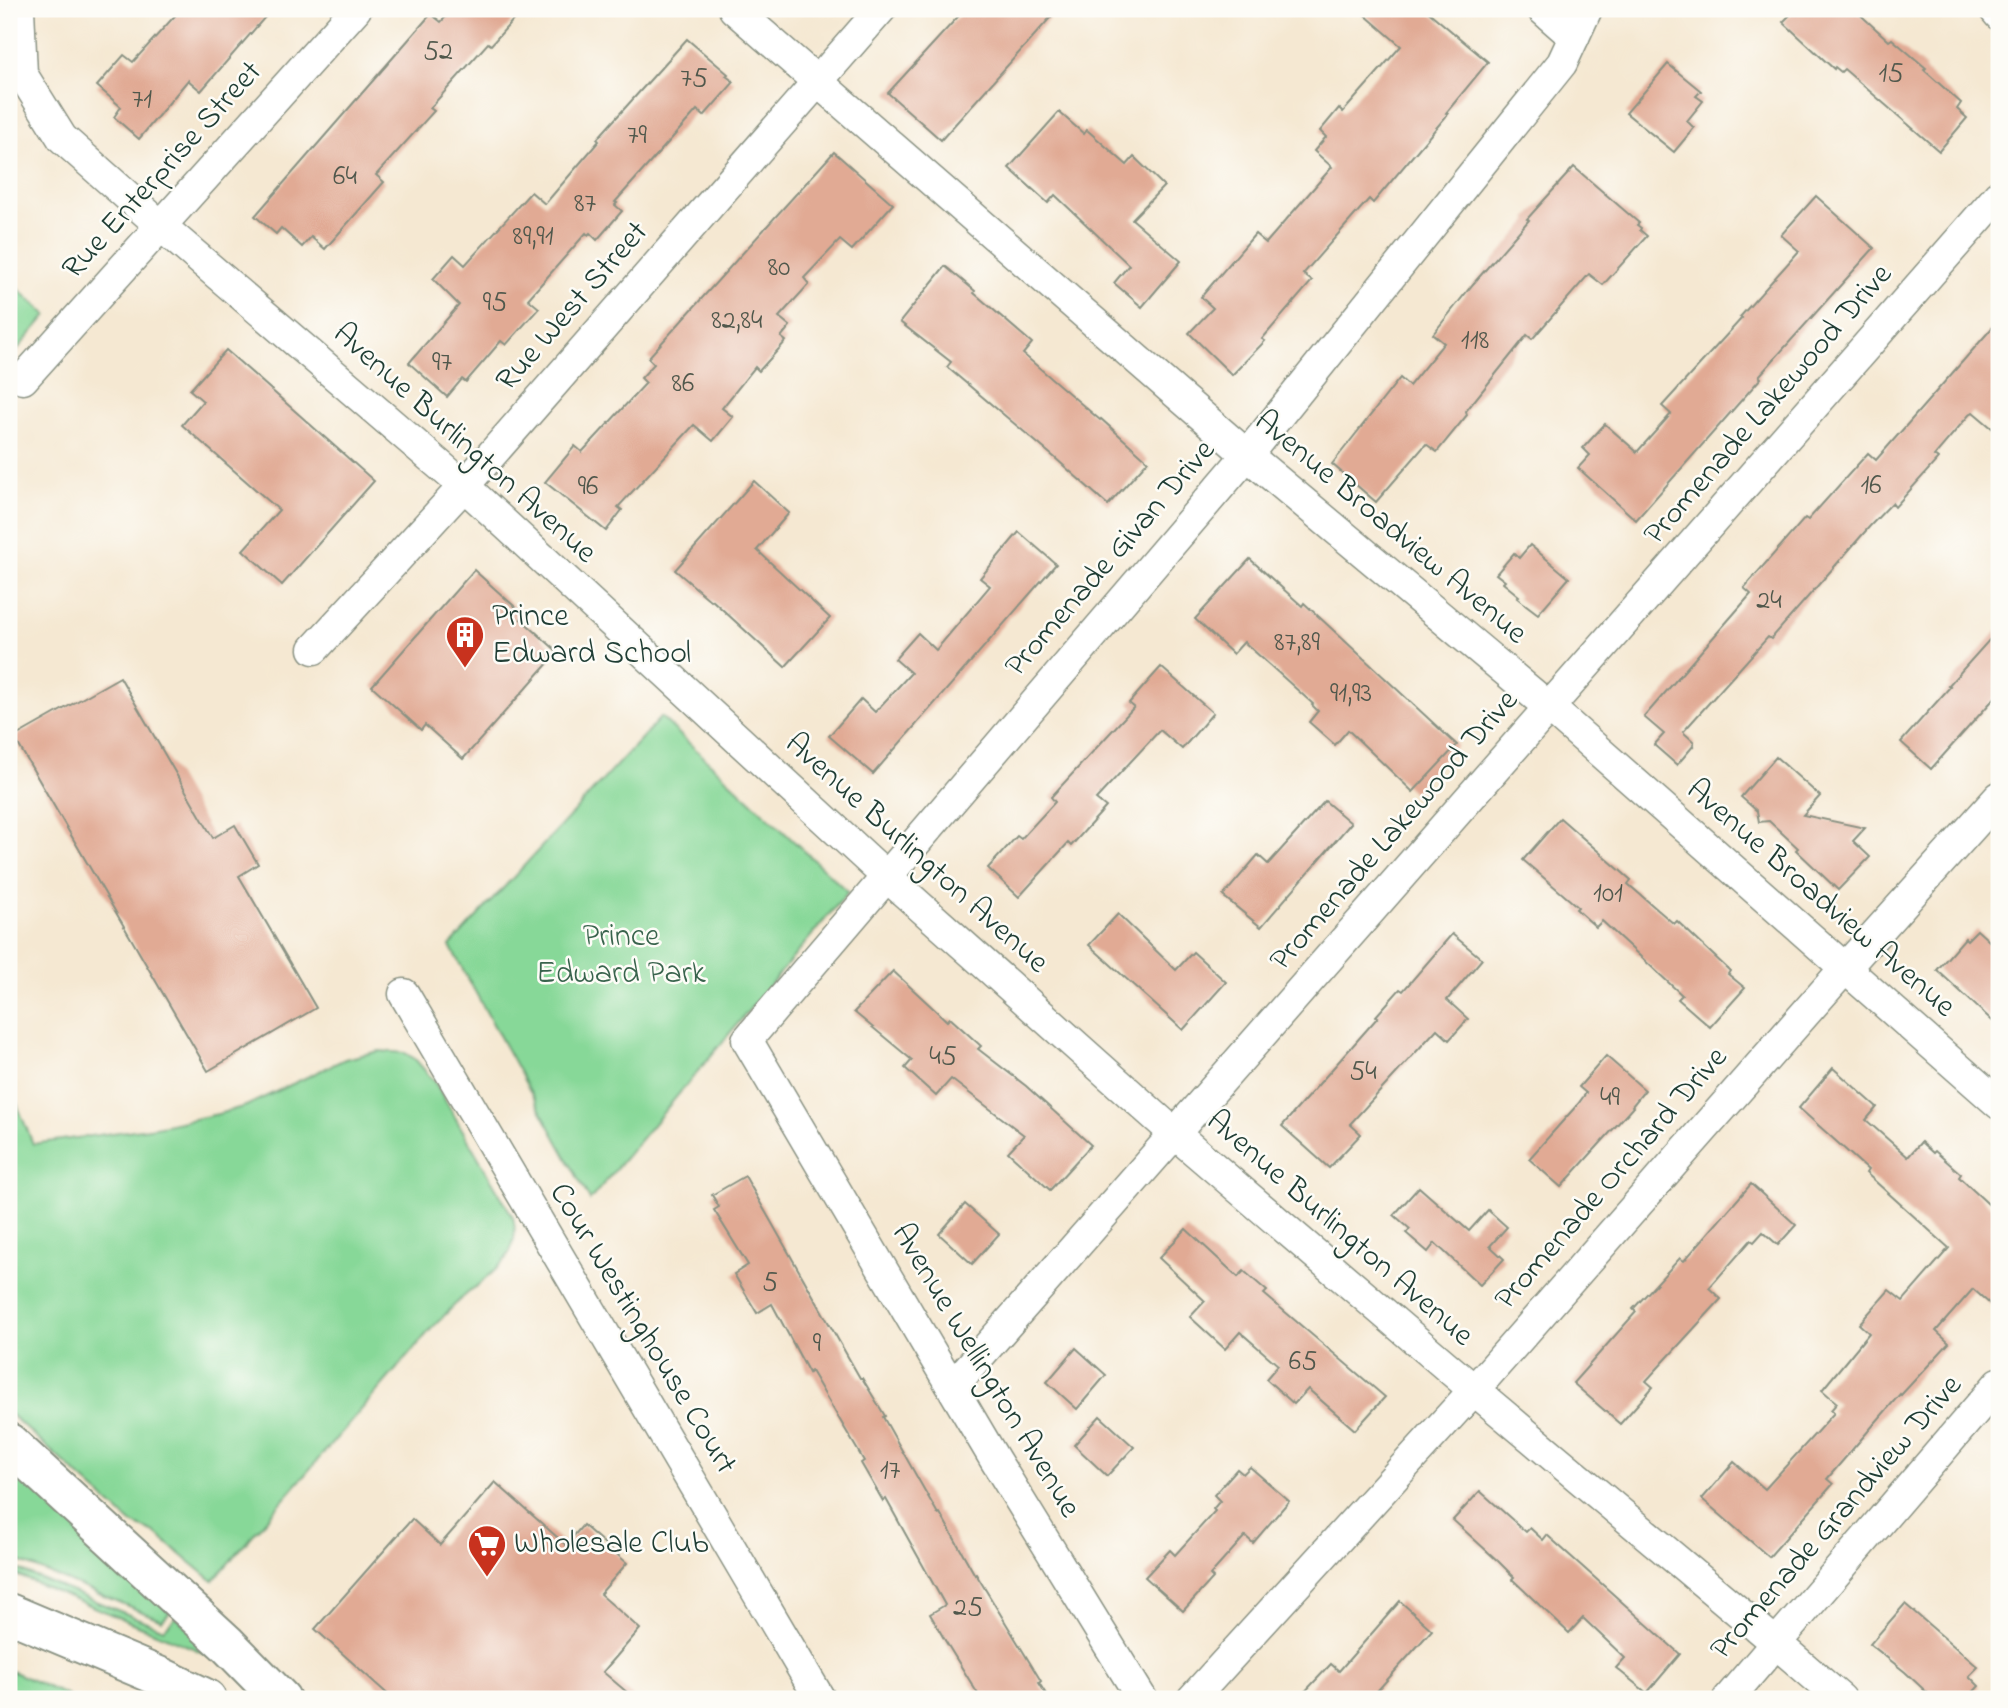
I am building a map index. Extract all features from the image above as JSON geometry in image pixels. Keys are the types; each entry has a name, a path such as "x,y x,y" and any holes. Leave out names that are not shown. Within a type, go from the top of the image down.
{"main road":[{"path":"9,1443 201,1619 281,1699"},
{"path":"9,1613 207,1699"}],"street":[{"name":"Avenue Burlington Avenue","path":"19,9 22,74 62,138 464,486 886,876 1174,1134 1841,1699"},
{"name":"Rue Enterprise Street","path":"23,379 356,9"},
{"name":"Avenue Broadview Avenue","path":"733,9 1247,454 1550,708 1999,1104"},
{"name":"Rue West Street","path":"314,649 464,486 881,9"},
{"path":"1542,9 1574,37"},
{"name":"Promenade Givan Drive","path":"769,1078 747,1040 1247,454 1562,63 1587,9"},
{"path":"1994,9 1999,15"},
{"name":"Promenade Lakewood Drive","path":"953,1386 1999,195"},
{"name":"Promenade Orchard Drive","path":"1192,1699 1474,1390 1999,797"},
{"name":"Cour Westinghouse Court","path":"404,994 820,1699"},
{"name":"Avenue Wellington Avenue","path":"769,1078 1002,1471 1142,1699"},
{"name":"Promenade Grandview Drive","path":"1728,1699 1999,1382"}],"green space":[{"path":"18,289 47,315 9,359 9,296"},
{"name":"Prince Edward Park","path":"661,717 848,892 590,1200 450,946"},
{"path":"379,1051 405,1053 415,1059 434,1081 513,1217 513,1244 501,1264 431,1329 213,1581 155,1533 131,1523 9,1413 9,1085 33,1144 156,1127 218,1114 246,1106 345,1059"},
{"path":"9,1466 170,1612 162,1620 9,1557"},
{"path":"9,1566 164,1629 176,1617 228,1665 9,1572"},
{"path":"9,1670 68,1696 69,1698 9,1699"}],"building":[{"path":"181,9 272,9 201,91 188,80 139,139 114,117 121,107 97,86 124,55 133,62"},
{"path":"453,9 523,9 491,45 488,43 430,108 434,111 376,175 384,182 325,249 311,237 302,247 281,228 276,234 255,216 431,14 441,22"},
{"path":"965,9 1058,9 941,140 888,93"},
{"path":"1358,9 1425,9 1488,62 1373,203 1369,199 1303,274 1312,281 1262,339 1265,341 1232,375 1189,333 1213,308 1201,297 1255,234 1266,243 1332,167 1314,151 1326,137 1320,131 1339,108 1343,112 1401,46"},
{"path":"1796,9 1854,9 1889,41 1892,39 1926,68 1924,70 1961,103 1957,109 1967,118 1939,151 1844,69 1841,72 1835,67 1834,69 1783,22"},
{"path":"687,39 734,82 704,116 697,110 615,202 622,211 597,240 590,233 586,233 528,299 539,308 506,345 501,341 466,382 462,379 447,397 409,363 459,305 433,279 454,255 465,265 531,192 545,204 599,141 597,139"},
{"path":"1668,64 1701,91 1696,96 1703,101 1687,121 1694,128 1674,152 1626,113"},
{"path":"1059,112 1084,134 1087,130 1127,165 1134,157 1164,186 1132,219 1181,261 1142,307 1114,283 1129,265 1055,195 1048,203 1009,168"},
{"path":"834,152 893,204 852,250 840,240 804,278 809,284 779,317 790,326 781,337 786,341 759,371 755,367 722,408 733,417 713,441 694,425 618,507 622,510 606,531 545,482 575,446 582,452 646,383 641,378 654,364 648,358"},
{"path":"1574,167 1639,223 1637,225 1640,230 1647,236 1603,285 1589,274 1532,339 1527,335 1437,452 1426,444 1376,502 1332,464 1400,378 1409,386 1444,343 1433,334 1529,220 1527,219"},
{"path":"1816,196 1874,248 1759,376 1761,378 1636,520 1578,468 1590,455 1583,448 1605,424 1637,452 1671,414 1662,406 1799,251 1781,235"},
{"path":"945,266 1032,343 1023,354 1148,461 1108,505 947,367 951,362 900,322"},
{"path":"1999,320 1999,434 1973,412 1969,415 1934,456 1938,459 1895,507 1892,503 1870,526 1771,639 1768,637 1683,732 1694,745 1677,765 1654,745 1664,734 1644,717 1751,594 1744,588 1805,518 1808,520 1868,453 1876,460"},
{"path":"226,350 374,481 282,585 243,550 279,510 182,425 203,401 190,390"},
{"path":"754,481 789,513 757,550 830,618 785,667 675,570"},
{"path":"1019,532 1056,564 873,774 829,736 861,699 875,712 911,673 895,659 918,633 936,650 990,586 980,578"},
{"path":"1530,545 1569,578 1538,614 1517,598 1519,596 1496,574 1514,553 1519,558"},
{"path":"1250,559 1302,606 1304,603 1457,745 1413,792 1348,730 1335,745 1309,722 1318,711 1313,704 1244,642 1233,654 1195,619"},
{"name":"Prince Edward School","path":"474,570 524,615 521,619 558,652 463,759 425,725 421,730 372,686"},
{"path":"1999,629 1999,693 1931,769 1901,742"},
{"path":"1161,667 1213,713 1182,749 1160,730 1096,799 1106,807 1071,846 1068,843 1019,897 988,868 1017,836 1021,839 1055,802 1051,797 1134,707 1129,703"},
{"path":"120,677 213,838 235,825 258,864 239,876 316,1008 208,1071 14,737"},
{"path":"1776,757 1820,796 1803,815 1865,828 1853,841 1870,857 1838,890 1769,821 1759,822 1757,811 1741,797"},
{"path":"1325,801 1351,823 1261,927 1223,896 1258,855 1268,864"},
{"path":"1560,818 1631,880 1628,884 1674,924 1677,921 1745,988 1710,1027 1678,999 1682,995 1602,921 1596,927 1576,909 1578,907 1523,860"},
{"path":"1118,914 1176,970 1193,952 1226,982 1183,1030 1089,945"},
{"path":"1977,930 1999,950 1999,1027 1937,970 1965,938 1967,940"},
{"path":"1452,934 1482,959 1447,1000 1468,1019 1449,1040 1437,1029 1350,1124 1361,1134 1329,1168 1282,1126 1378,1017 1376,1016 1400,989 1403,991"},
{"path":"893,971 947,1021 950,1018 981,1046 978,1049 1026,1086 1091,1145 1050,1190 1008,1152 1024,1135 951,1079 936,1096 905,1068 912,1060 854,1012"},
{"path":"1606,1056 1645,1090 1561,1187 1529,1159 1578,1104 1586,1093 1579,1087"},
{"path":"1833,1068 1877,1107 1866,1120 1908,1157 1921,1142 1961,1174 1959,1177 1999,1214 1999,1312 1973,1289 1936,1331 1949,1343 1900,1394 1827,1479 1833,1484 1769,1557 1702,1499 1734,1462 1765,1489 1834,1413 1831,1410 1837,1403 1822,1390 1869,1333 1859,1324 1889,1290 1903,1301 1949,1248 1799,1108"},
{"path":"745,1176 860,1378 885,1416 883,1417 938,1514 940,1513 1041,1681 1039,1683 1049,1699 981,1699 946,1642 930,1614 945,1605 886,1499 883,1501 861,1463 864,1461 811,1371 809,1373 772,1304 757,1313 734,1274 748,1265 714,1210 719,1207 712,1195"},
{"path":"1751,1184 1796,1225 1778,1245 1763,1232 1754,1242 1751,1240 1709,1288 1721,1299 1646,1381 1653,1387 1620,1424 1573,1383 1636,1312 1633,1309 1680,1258 1684,1261"},
{"path":"1419,1187 1469,1231 1488,1210 1507,1227 1490,1246 1504,1259 1480,1285 1435,1243 1428,1252 1406,1233 1410,1229 1394,1215"},
{"path":"965,1204 999,1234 972,1264 939,1234"},
{"path":"1186,1229 1238,1277 1244,1271 1267,1291 1264,1294 1385,1397 1355,1430 1308,1389 1294,1404 1266,1379 1278,1365 1240,1332 1225,1349 1190,1317 1205,1301 1159,1258"},
{"path":"1076,1348 1106,1375 1077,1409 1047,1382"},
{"path":"1100,1416 1134,1447 1107,1476 1074,1445"},
{"path":"1250,1467 1289,1501 1253,1543 1245,1536 1210,1575 1213,1578 1183,1611 1145,1577 1170,1550 1175,1555 1215,1511 1213,1509 1220,1501 1214,1495 1237,1469 1243,1474"},
{"name":"Wholesale Club","path":"495,1482 566,1545 583,1525 627,1563 600,1594 640,1629 603,1672 635,1699 393,1699 315,1629 412,1519 440,1545"},
{"path":"1480,1491 1526,1532 1530,1528 1543,1540 1547,1535 1680,1654 1647,1693 1616,1668 1625,1658 1583,1618 1569,1633 1453,1520"},
{"path":"1400,1601 1432,1630 1370,1699 1298,1699 1331,1664 1339,1671"},
{"path":"1905,1604 1978,1667 1969,1676 1979,1686 1967,1699 1934,1699 1870,1644"}],"place":[{"name":"Prince Edward School","path":"465,669"},
{"name":"Wholesale Club","path":"487,1578"}]}
